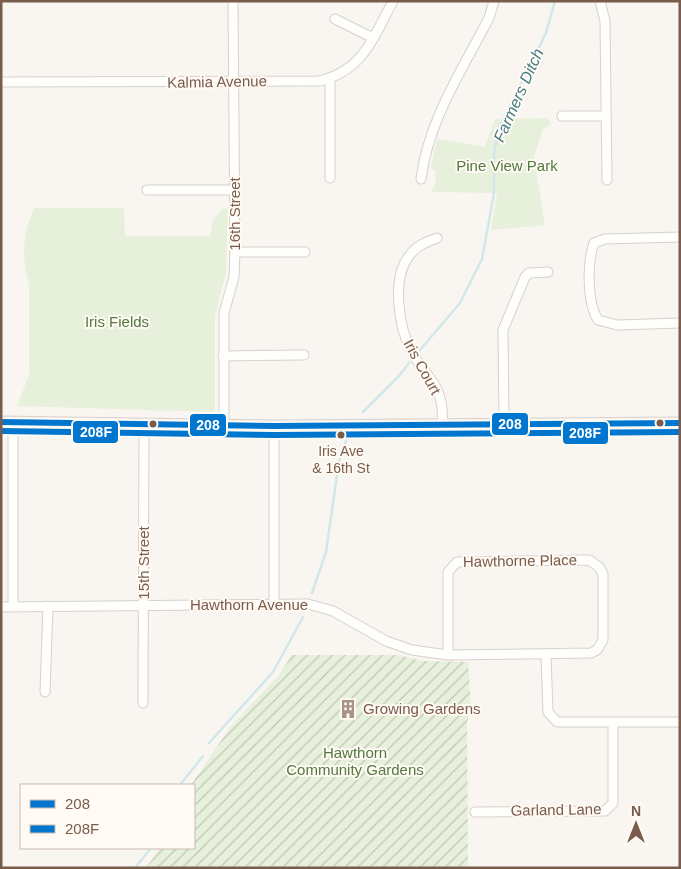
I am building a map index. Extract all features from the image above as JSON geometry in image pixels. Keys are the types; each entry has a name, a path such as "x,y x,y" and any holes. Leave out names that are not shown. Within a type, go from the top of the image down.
{"main road":[{"path":"7,422 274,426 680,423"}],"street":[{"name":"16th Street","path":"224,425 224,313 234,277 235,252 233,1"},
{"name":"Kalmia Avenue","path":"1,82 319,81 330,78 354,65 363,56 392,1"},
{"path":"421,179 427,144 435,122 489,18 494,1"},
{"path":"600,1 606,21 605,116 607,180"},
{"path":"335,19 373,38"},
{"path":"330,78 330,178"},
{"path":"562,116 605,116"},
{"path":"147,190 235,190"},
{"path":"680,237 612,237 594,242 590,258 590,299 592,311 598,320 617,325 680,323"},
{"name":"Iris Court","path":"437,238 420,245 404,264 400,282 399,307 403,330 411,351 435,386 440,398 443,425"},
{"path":"235,252 305,252"},
{"path":"504,425 504,323 525,277 529,273 548,272"},
{"path":"223,356 304,355"},
{"path":"7,422 13,606"},
{"name":"15th Street","path":"143,703 144,423"},
{"path":"274,426 274,604"},
{"name":"Hawthorne Place","path":"448,655 448,572 457,562 589,560 595,563 603,574 603,640 601,646 591,653 546,655"},
{"name":"Hawthorn Avenue","path":"1,606 274,604 322,606 353,621 386,641 412,650 448,655 546,655"},
{"path":"45,692 48,606"},
{"path":"546,655 548,712 550,717 560,723 680,722"},
{"name":"Garland Lane","path":"475,812 605,811 610,809 613,803 614,723"}],"green space":[{"name":"Pine View Park","path":"548,118 551,124 543,129 534,157 545,225 491,230 497,193 431,192 435,184 436,172 431,168 437,139 485,147 495,119"},
{"name":"Iris Fields","path":"34,208 124,208 125,236 210,236 213,220 224,208 228,209 226,273 215,316 215,412 17,406 29,375 29,283 26,273 24,245 27,226"},
{"name":"Hawthorn Community Gardens","path":"292,655 398,655 422,661 468,662 471,708 467,722 468,868 146,868 159,849 195,849 195,784 192,784 231,726 279,675"}],"waterway":[{"name":"Farmers Ditch","path":"420,350 460,303 482,259 494,193 494,154 499,128 546,33 555,1"},
{"name":"Farmers Ditch","path":"363,412 398,377 409,363"},
{"name":"Farmers Ditch","path":"312,593 326,552 339,461 348,435"},
{"name":"Farmers Ditch","path":"209,743 273,672 303,617"},
{"name":"Farmers Ditch","path":"181,784 203,756"},
{"name":"Farmers Ditch","path":"135,868 150,849"}],"transit line":[{"name":"208","path":"1,422 274,426 680,423"},
{"name":"208F","path":"1,431 274,435 680,432"}],"place":[{"name":"Iris Ave & 16th St","path":"341,435"},
{"name":"Growing Gardens","path":"348,709"}]}
